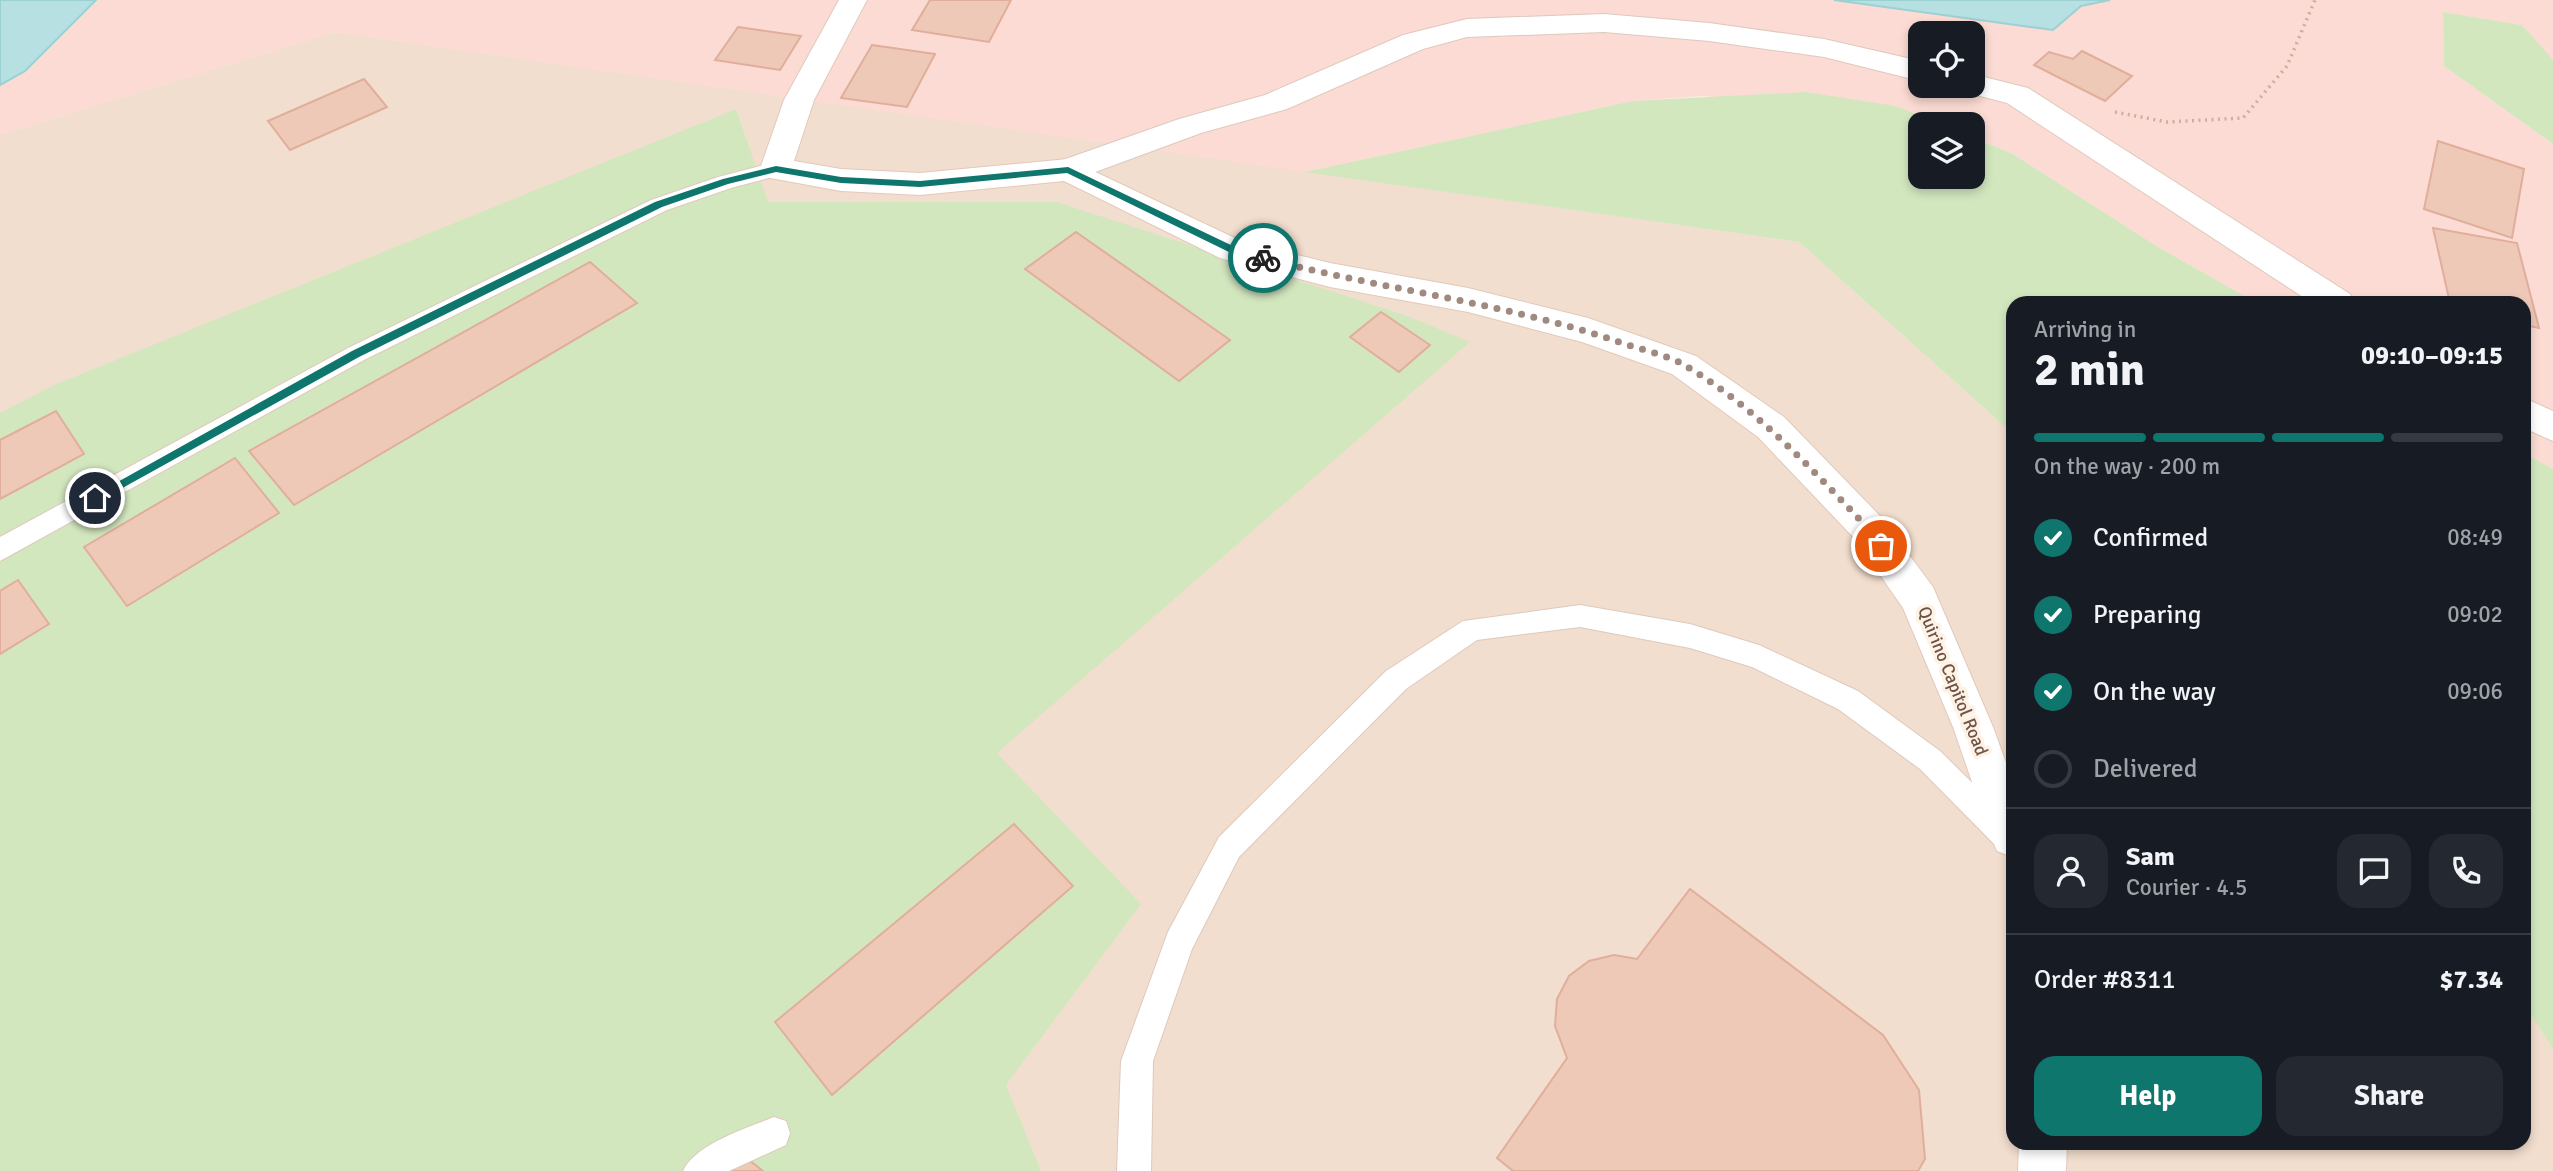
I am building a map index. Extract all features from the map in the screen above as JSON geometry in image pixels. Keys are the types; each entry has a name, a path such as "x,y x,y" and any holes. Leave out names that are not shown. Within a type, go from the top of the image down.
{"street":[{"path":"853,0 799,100 776,169 841,180 920,184 1068,170 1190,126 1276,102 1413,42 1467,28 1604,23 1709,32 1824,48 1908,68"},
{"path":"1985,87 2017,94 2327,296"},
{"name":"Quirino Capitol Road","path":"1068,170 1232,250 1330,275 1494,307 1588,331 1684,365 1771,427 1868,528 1919,599 1973,727 2006,820"},
{"path":"2531,416 2553,427"},
{"path":"2042,1171 2043,1150"}],"lane":[{"path":"0,550 356,354 564,251 659,205 726,182 776,169"},
{"path":"1135,1171 1137,1061 1179,943 1229,847 1395,680 1472,629 1580,616 1690,636 1759,657 1847,699 1930,760 2006,836"},
{"path":"700,1171 719,1158 774,1133"}],"path":[{"path":"2113,112 2167,122 2243,118 2287,66 2315,0"}],"shaded area":[{"path":"96,0 2553,0 2553,60 2522,25 2443,12 2444,66 2553,144 2553,469 2531,457 2531,296 2245,296 2158,247 2013,154 1985,142 1985,112 1911,112 1896,106 1701,96 1632,101 1305,172 335,32 0,135 0,85 25,71"},
{"path":"335,32 1799,242 2006,428 2006,1150 2531,1150 2531,1015 2553,1049 2553,1171 0,1171 0,135"}],"green space":[{"path":"2443,12 2522,25 2549,55 2553,60 2553,144 2444,66"},
{"path":"1805,92 1896,106 1911,112 1908,112 1908,189 1985,189 1985,142 2013,154 2158,247 2245,296 2006,296 2006,428 1799,242 1305,172 1632,101"},
{"path":"736,109 768,202 1057,202 1405,315 1470,342 997,753 1141,904 1006,1085 1041,1171 0,1171 0,413 54,385"},
{"path":"2531,457 2553,469 2553,1049 2531,1015"}],"water":[{"path":"0,0 96,0 25,71 0,85"},
{"path":"1834,0 2110,0 2081,6 2053,30"}],"building":[{"path":"930,0 1011,0 989,42 912,30"},
{"path":"738,27 801,36 780,70 715,60"},
{"path":"872,45 935,54 907,107 841,98"},
{"path":"2082,51 2132,76 2105,101 2034,65 2049,52 2073,59"},
{"path":"364,79 387,107 290,150 268,121"},
{"path":"2438,141 2524,169 2512,238 2424,209"},
{"path":"2433,228 2517,243 2531,296 2448,296"},
{"path":"1076,232 1230,340 1179,381 1025,269"},
{"path":"590,262 637,303 294,505 249,451"},
{"path":"2531,297 2539,328 2531,326"},
{"path":"1381,312 1430,345 1399,372 1350,337"},
{"path":"56,411 84,454 0,499 0,440"},
{"path":"235,458 279,513 127,606 84,547"},
{"path":"18,580 49,624 0,654 0,591"},
{"path":"1014,824 1073,886 832,1095 775,1022"},
{"path":"1690,889 1883,1035 1919,1090 1925,1159 1918,1171 1513,1171 1497,1158 1567,1058 1555,1026 1557,999 1569,976 1589,961 1614,955 1637,959"},
{"path":"744,1156 763,1171 731,1171"}],"way so far":[{"path":"1263,258 1330,275 1492,306 1588,331 1684,365 1771,427 1868,528 1881,546"}],"route":[{"path":"95,498 356,354 659,205 726,182 776,169 841,180 920,184 1068,170 1232,250 1263,258"}]}
